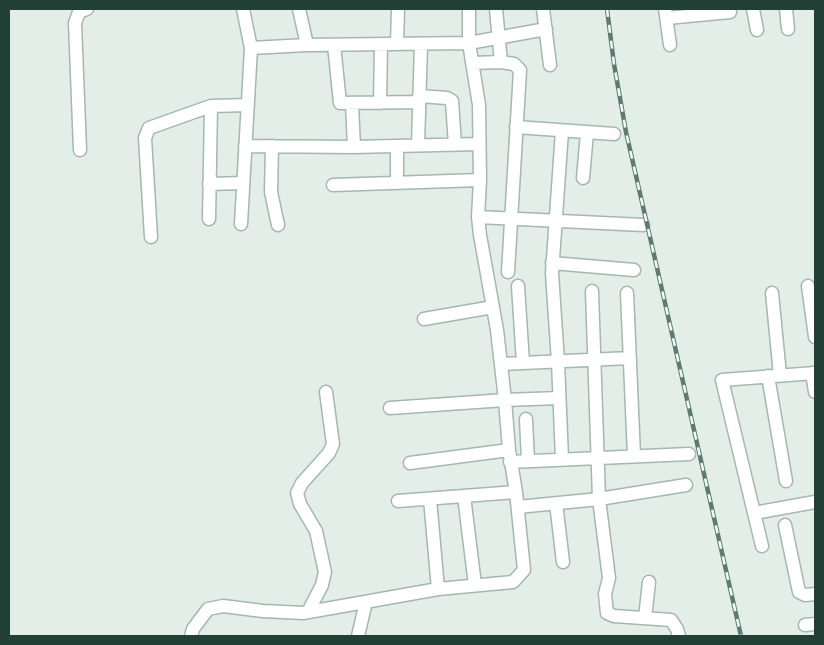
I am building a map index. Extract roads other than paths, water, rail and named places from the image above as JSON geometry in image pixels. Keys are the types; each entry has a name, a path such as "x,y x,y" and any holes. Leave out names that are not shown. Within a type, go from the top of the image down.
{"street":[{"path":"80,150 75,23 81,9"},
{"path":"241,224 251,48 243,9"},
{"path":"299,9 307,45"},
{"path":"397,44 398,9"},
{"path":"191,636 193,629 208,609 223,606 263,611 308,612 438,589 514,582 524,570 518,507 509,456 501,364 478,217 480,180 479,106 469,43 469,9"},
{"path":"496,9 501,62"},
{"path":"544,9 550,65"},
{"path":"753,9 757,30"},
{"path":"786,9 788,29"},
{"path":"670,45 666,14 730,12"},
{"path":"251,48 307,45 469,43 546,29"},
{"path":"418,146 422,44"},
{"path":"334,45 339,100 344,104 352,104 447,98 452,101 455,144"},
{"path":"380,45 380,103"},
{"path":"472,63 501,62 514,64 520,70 508,272"},
{"path":"352,104 354,146"},
{"path":"151,237 146,132 154,125 211,106 248,105"},
{"path":"209,219 211,106"},
{"path":"516,127 614,134"},
{"path":"562,131 552,263 562,459"},
{"path":"583,178 587,132"},
{"path":"245,146 479,144"},
{"path":"272,146 272,192 278,225"},
{"path":"397,146 397,183"},
{"path":"332,185 480,180"},
{"path":"209,184 243,184"},
{"path":"478,217 642,225"},
{"path":"552,263 634,270"},
{"path":"518,286 524,363"},
{"path":"808,286 815,336"},
{"path":"592,291 599,499 609,578 605,594 607,613 614,616 671,620 679,636"},
{"path":"772,293 774,376 786,481"},
{"path":"627,294 634,456"},
{"path":"424,319 493,307"},
{"path":"501,364 630,358"},
{"path":"762,546 722,380 813,373 815,392"},
{"path":"308,612 322,585 325,572 316,531 300,504 297,493 302,483 329,453 333,444 326,392"},
{"path":"390,408 559,398"},
{"path":"526,419 528,461"},
{"path":"410,463 509,456 528,461 689,454"},
{"path":"518,507 599,499 686,485"},
{"path":"398,501 516,492"},
{"path":"464,496 475,585"},
{"path":"430,499 438,589"},
{"path":"754,513 815,502"},
{"path":"556,503 563,562"},
{"path":"785,525 799,592 815,594"},
{"path":"646,618 649,582"},
{"path":"358,636 366,602"}],"railway":[{"path":"607,9 626,132 741,636"}]}
